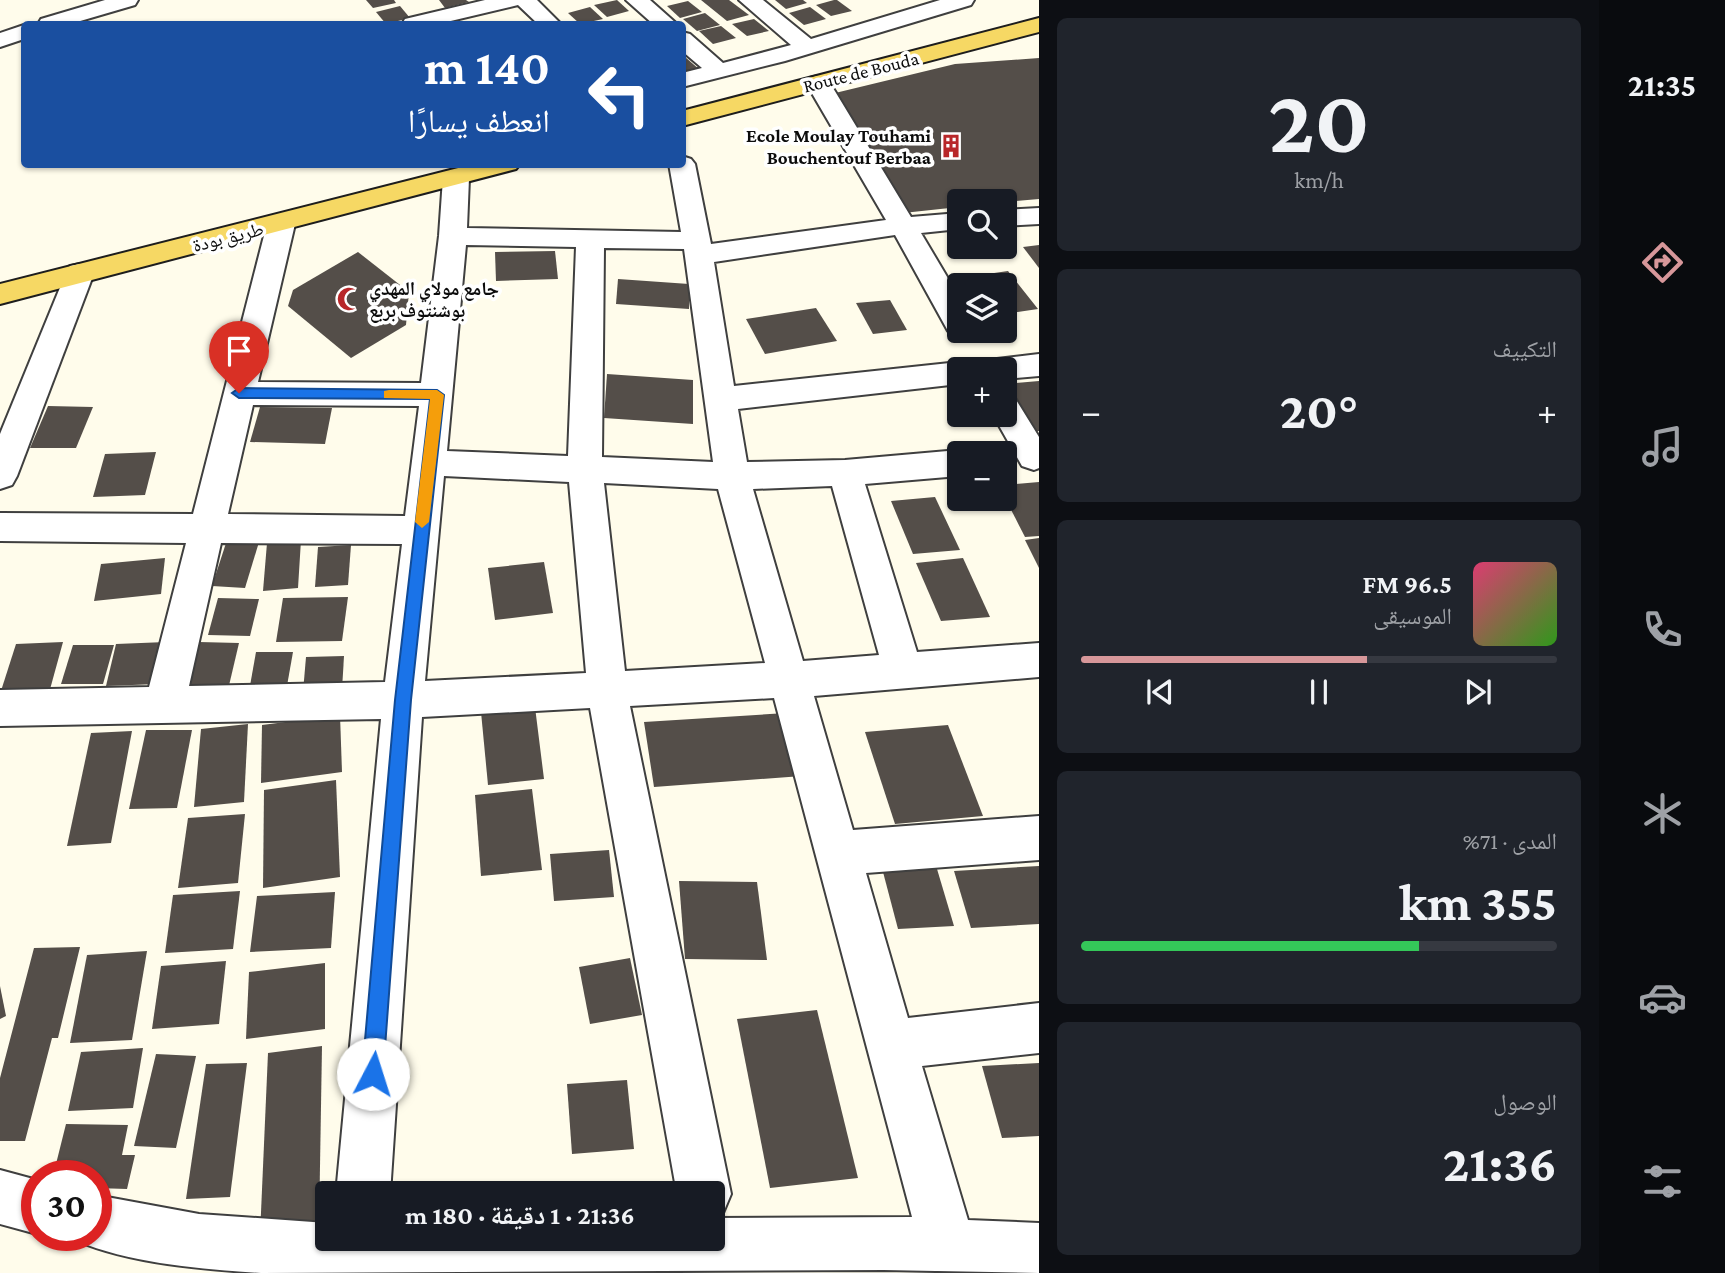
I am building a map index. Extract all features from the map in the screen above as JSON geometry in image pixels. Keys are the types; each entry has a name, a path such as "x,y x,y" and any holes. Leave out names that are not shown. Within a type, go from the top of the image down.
{"main road":[{"name":"Route de Bouda","path":"686,98 1000,20 1039,7"},
{"name":"Route de Bouda","path":"686,118 1039,25"},
{"name":"طريق بودة","path":"0,271 403,168"},
{"path":"456,178 492,168"},
{"name":"طريق بودة","path":"0,294 456,178"}],"street":[{"path":"59,21 127,0"},
{"path":"409,0 420,21"},
{"path":"424,21 510,0"},
{"path":"525,0 547,21"},
{"path":"637,0 662,21"},
{"path":"750,0 808,47"},
{"path":"686,79 808,47 963,0"},
{"path":"876,7 895,20"},
{"path":"0,40 21,33"},
{"path":"686,42 718,70"},
{"path":"817,83 947,302"},
{"path":"683,168 698,248 732,476 948,1247"},
{"path":"364,1181 403,700 430,464 453,236 456,178"},
{"path":"1017,217 1039,216"},
{"path":"453,236 590,239 698,248 947,222"},
{"path":"164,705 281,224"},
{"path":"590,239 585,470 607,690 701,1181"},
{"path":"0,476 80,273"},
{"path":"1017,367 1039,365"},
{"path":"721,399 947,374"},
{"path":"239,393 437,395"},
{"path":"1013,427 1026,458"},
{"path":"430,464 732,476 845,473 947,464"},
{"path":"845,473 903,670"},
{"path":"0,527 421,530"},
{"path":"0,708 403,700 788,680 1039,660"},
{"path":"837,852 1039,838"},
{"path":"892,1045 1039,1028"},
{"path":"0,1197 21,1203"},
{"path":"112,1225 199,1241 348,1253 409,1251"},
{"path":"725,1241 884,1243 1039,1251"}],"building":[{"path":"366,0 394,0 396,3 373,8"},
{"path":"439,0 466,0 469,2 445,8"},
{"path":"617,0 629,11 607,17 594,5"},
{"path":"701,0 729,0 749,15 727,21"},
{"path":"775,0 803,0 807,3 786,9"},
{"path":"834,0 852,11 831,16 816,5"},
{"path":"688,1 702,12 680,18 667,6"},
{"path":"400,6 410,18 384,21 376,12"},
{"path":"590,7 603,19 577,21 568,13"},
{"path":"810,7 826,19 804,25 789,13"},
{"path":"705,13 720,25 697,31 683,19"},
{"path":"754,19 769,31 747,36 732,24"},
{"path":"721,26 736,38 713,44 699,31"},
{"path":"686,58 700,70 686,74"},
{"name":"Ecole Moulay Touhami Bouchentouf Berbaa","path":"1039,58 1039,199 1017,201 1017,189 947,189 947,208 903,213 831,94 955,64"},
{"path":"1039,245 1039,268 1023,247"},
{"path":"555,251 558,279 496,281 495,252"},
{"name":"جامع مولاي المهدي بوشنتوف بربع","path":"358,252 409,292 406,325 351,358 288,306 293,290"},
{"path":"618,279 689,284 689,309 616,304"},
{"path":"1017,282 1038,309 1017,312"},
{"path":"890,300 907,330 873,334 856,303"},
{"path":"816,308 837,341 765,354 746,319"},
{"path":"607,374 693,380 693,424 604,418"},
{"path":"1039,381 1039,431 1029,432 1017,412 1017,383"},
{"path":"48,406 93,407 76,448 30,448"},
{"path":"260,407 332,408 325,444 250,442"},
{"path":"156,452 145,495 93,497 105,454"},
{"path":"1039,482 1039,536 1025,537 1012,511 1017,511 1017,484"},
{"path":"935,497 960,550 913,554 891,501"},
{"path":"1039,538 1039,568 1025,540"},
{"path":"227,540 259,542 245,588 212,586"},
{"path":"301,540 298,588 263,591 267,543"},
{"path":"351,545 348,585 315,587 318,547"},
{"path":"165,558 161,594 94,601 101,564"},
{"path":"963,558 990,617 941,621 916,563"},
{"path":"544,562 553,613 495,620 488,568"},
{"path":"348,597 342,641 276,642 283,598"},
{"path":"218,598 259,599 250,636 208,635"},
{"path":"63,642 49,693 0,694 16,644"},
{"path":"166,642 158,684 106,686 116,644"},
{"path":"199,642 239,643 227,694 186,693"},
{"path":"73,645 114,645 103,684 61,684"},
{"path":"256,652 293,652 285,697 248,697"},
{"path":"344,656 342,690 303,692 306,657"},
{"path":"535,707 544,779 488,785 481,712"},
{"path":"786,713 802,776 654,787 644,722"},
{"path":"340,715 342,772 261,783 262,725"},
{"path":"248,724 244,802 194,807 201,729"},
{"path":"948,725 983,816 895,824 865,732"},
{"path":"146,730 192,730 177,808 129,809"},
{"path":"132,731 111,843 67,846 91,733"},
{"path":"336,780 340,877 263,888 264,790"},
{"path":"532,789 542,870 481,876 475,795"},
{"path":"245,814 238,883 178,888 188,818"},
{"path":"609,850 614,897 554,901 550,854"},
{"path":"1039,866 1039,924 971,928 954,871"},
{"path":"937,869 954,926 898,929 883,872"},
{"path":"679,881 757,882 767,960 685,959"},
{"path":"240,891 233,949 165,953 173,895"},
{"path":"335,892 331,948 250,952 257,896"},
{"path":"80,947 58,1038 52,1038 25,1141 0,1141 0,1078 34,948"},
{"path":"147,951 132,1040 70,1043 87,955"},
{"path":"630,958 642,1015 590,1024 579,967"},
{"path":"226,961 219,1024 152,1029 161,966"},
{"path":"325,963 325,1029 246,1039 249,972"},
{"path":"0,986 6,1016 0,1019"},
{"path":"817,1010 858,1178 770,1188 737,1019"},
{"path":"322,1046 320,1181 315,1181 315,1227 260,1235 268,1053"},
{"path":"143,1048 133,1108 68,1111 81,1052"},
{"path":"156,1054 196,1056 176,1148 134,1146"},
{"path":"247,1063 230,1197 186,1199 206,1064"},
{"path":"1039,1063 1039,1136 1002,1138 982,1066"},
{"path":"627,1080 634,1149 572,1154 567,1084"},
{"path":"66,1124 128,1125 122,1155 135,1155 127,1189 112,1189 112,1160 57,1160"}],"slow traffic":[{"path":"389,394 437,395 422,522"}],"place":[{"name":"Ecole Moulay Touhami Bouchentouf Berbaa","path":"951,146"},
{"name":"جامع مولاي المهدي بوشنتوف بربع","path":"349,299"}],"route":[{"path":"239,393 437,395 403,700 373,1074"}]}
